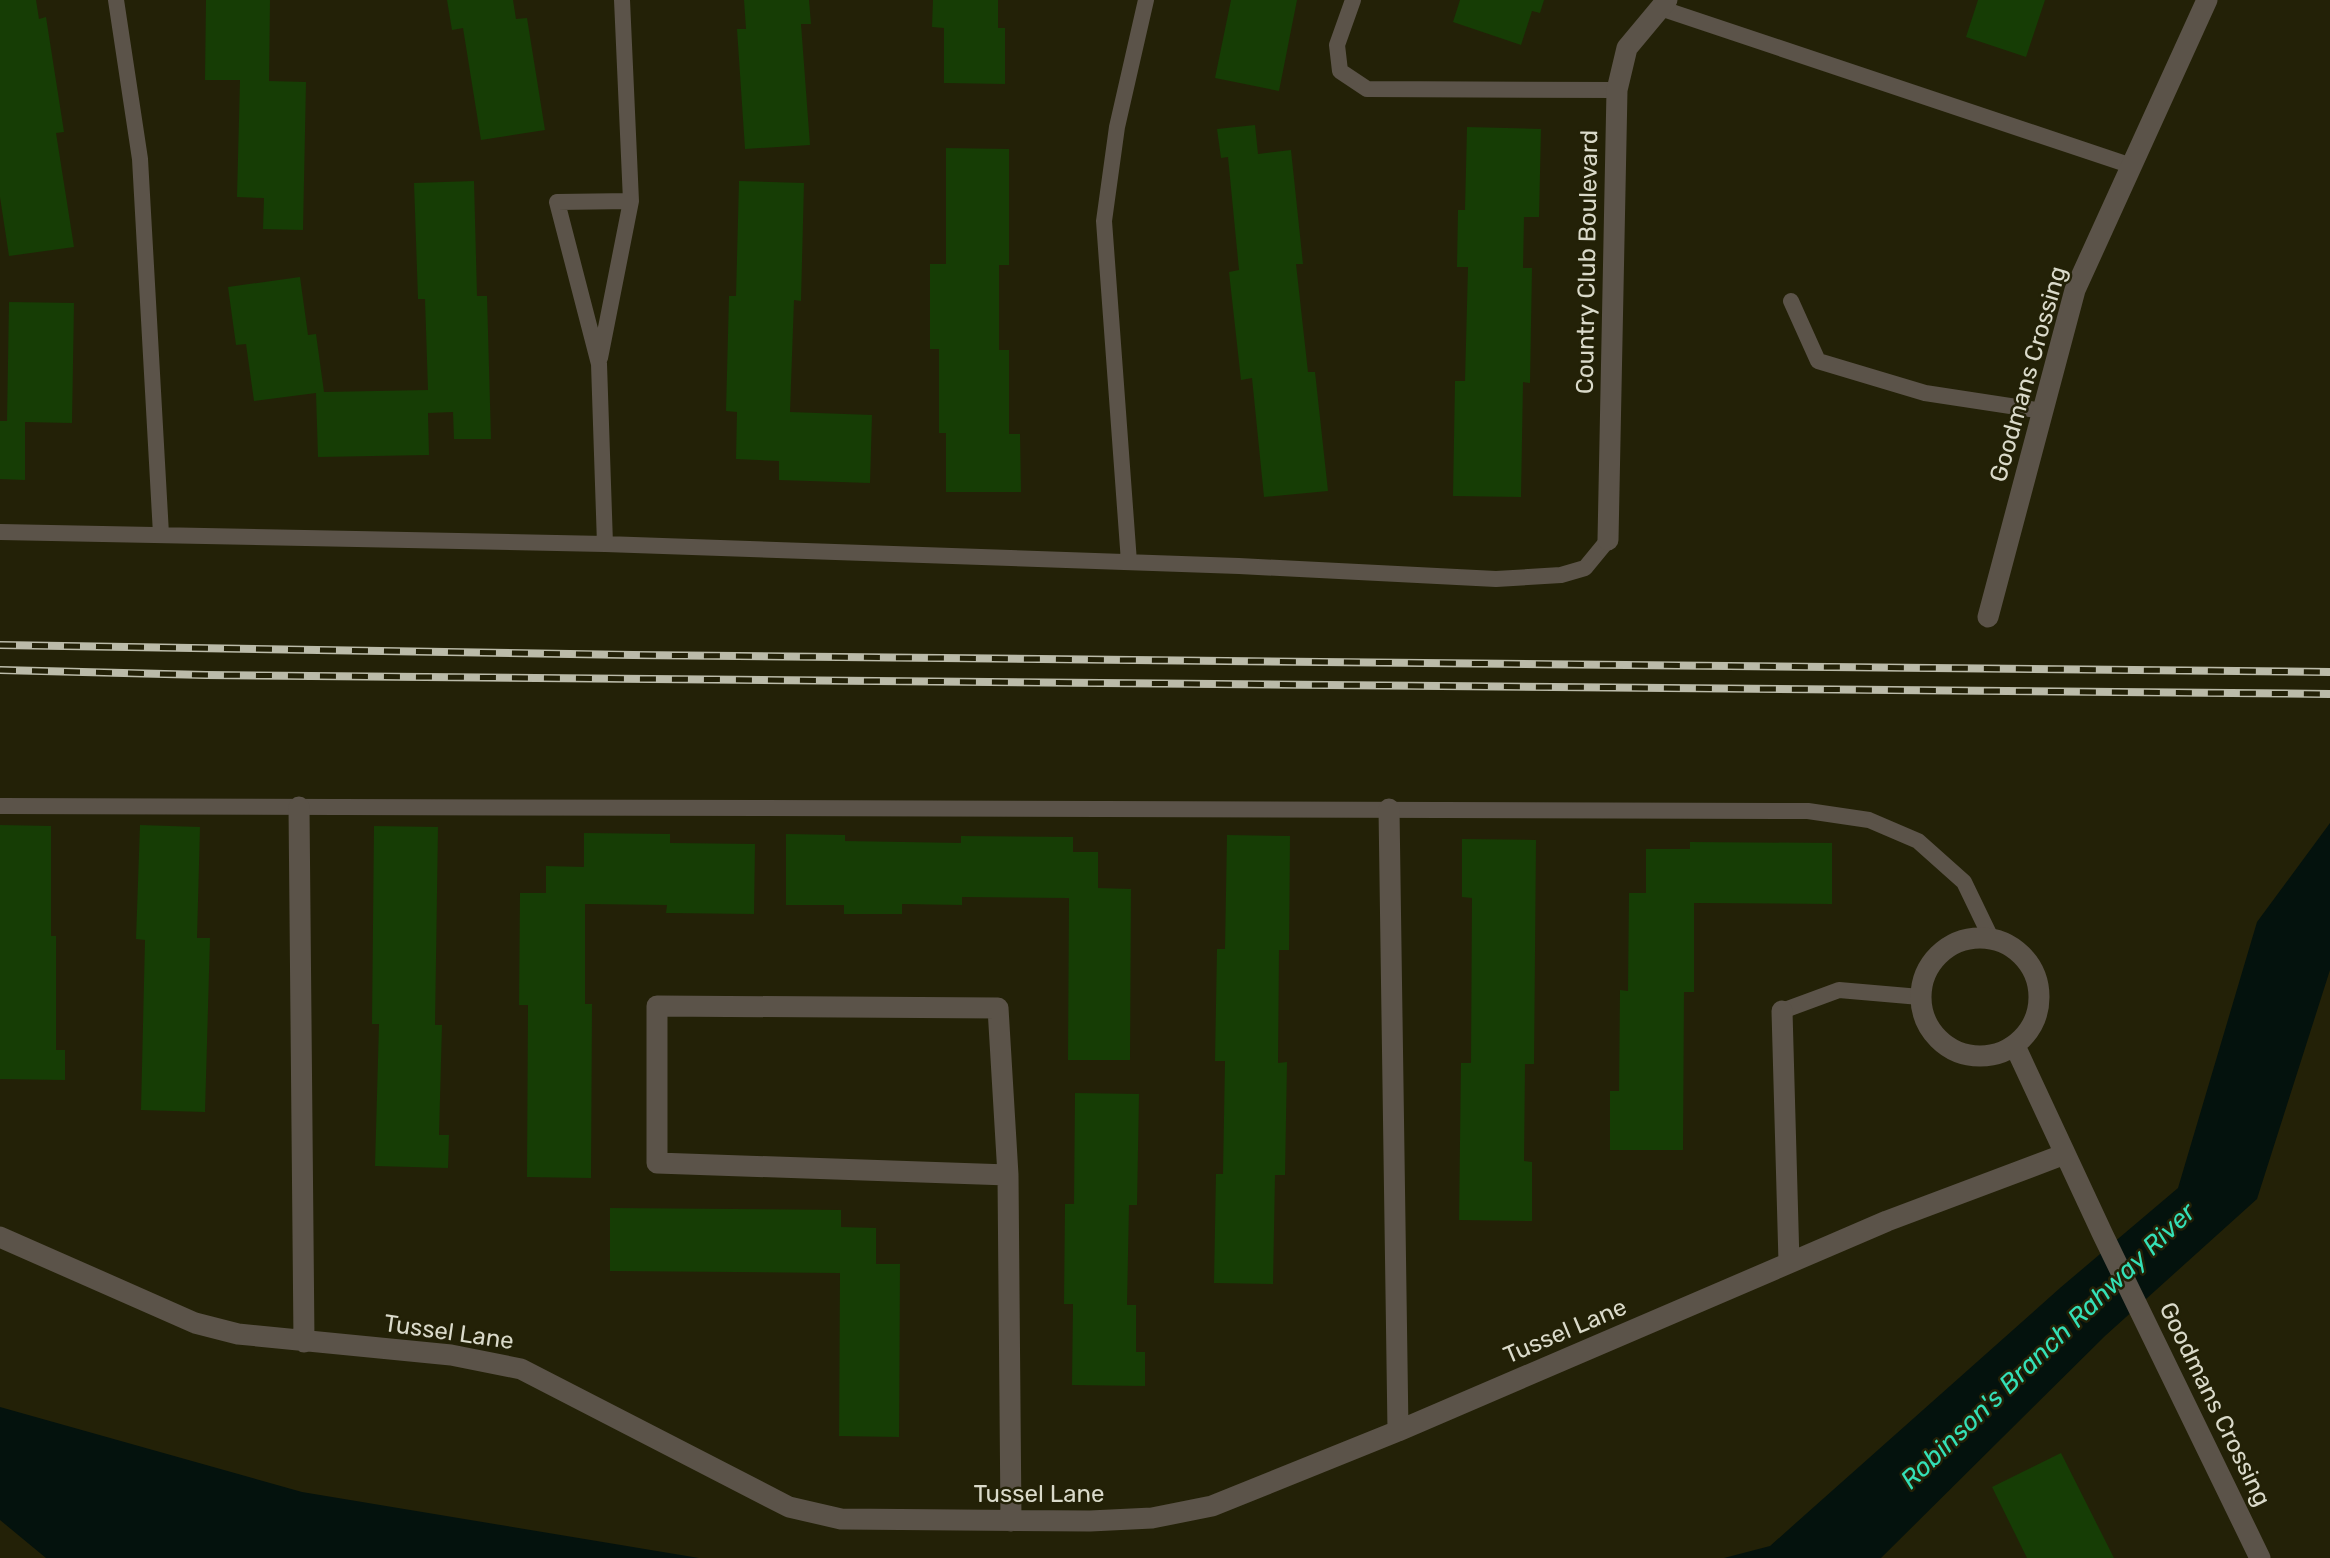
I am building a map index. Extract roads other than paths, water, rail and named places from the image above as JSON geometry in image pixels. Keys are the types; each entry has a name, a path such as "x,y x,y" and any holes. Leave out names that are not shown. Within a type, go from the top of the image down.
{"street":[{"name":"Goodmans Crossing","path":"1988,617 2075,290 2207,0"},
{"name":"Country Club Boulevard","path":"1608,540 1617,90 1627,48 1664,4"},
{"path":"299,807 304,1342"},
{"path":"1389,809 1398,1431"},
{"path":"1991,938 2010,946 2026,959 2036,977 2040,997 2036,1017 2028,1033 2000,1054 1982,1057 1964,1055 1948,1047 1934,1035 1924,1017 1920,997 1924,977 1934,959 1960,942 1991,938"},
{"path":"1008,1175 657,1163 657,1006 998,1008 1008,1175 1011,1521"},
{"path":"1782,1011 1789,1262"},
{"name":"Goodmans Crossing","path":"2015,1045 2103,1235 2260,1558"},
{"name":"Tussel Lane","path":"0,1237 194,1323 252,1338 451,1355 521,1369 789,1507 841,1519 1011,1521 1152,1518 1212,1506 1398,1431 1887,1221 2065,1154"}],"lane":[{"path":"116,0 140,159 161,534"},
{"path":"598,364 631,201 622,0"},
{"path":"1129,562 1104,220 1117,127 1146,0"},
{"path":"1353,0 1336,45 1340,71 1367,89 1617,90"},
{"path":"1664,4 2132,166"},
{"path":"605,544 598,364 557,202 631,201"},
{"path":"1790,301 1818,361 1925,393 2043,411"},
{"path":"0,533 605,544 1129,562 1496,579 1560,575 1586,568 1608,540"},
{"path":"0,806 1808,811 1869,820 1918,841 1964,882 1991,938"},
{"path":"1782,1011 1839,990 1920,997"}],"water":[{"name":"Robinson's Branch Rahway River","path":"2330,823 2330,970 2257,1199 2105,1336 1881,1558 1724,1558 1770,1546 2060,1288 2178,1188 2257,922"},
{"path":"0,1407 302,1492 699,1558 46,1558 0,1520"}],"railway":[{"path":"0,645 633,655 2330,672"},
{"path":"0,670 206,675 2330,694"}]}
